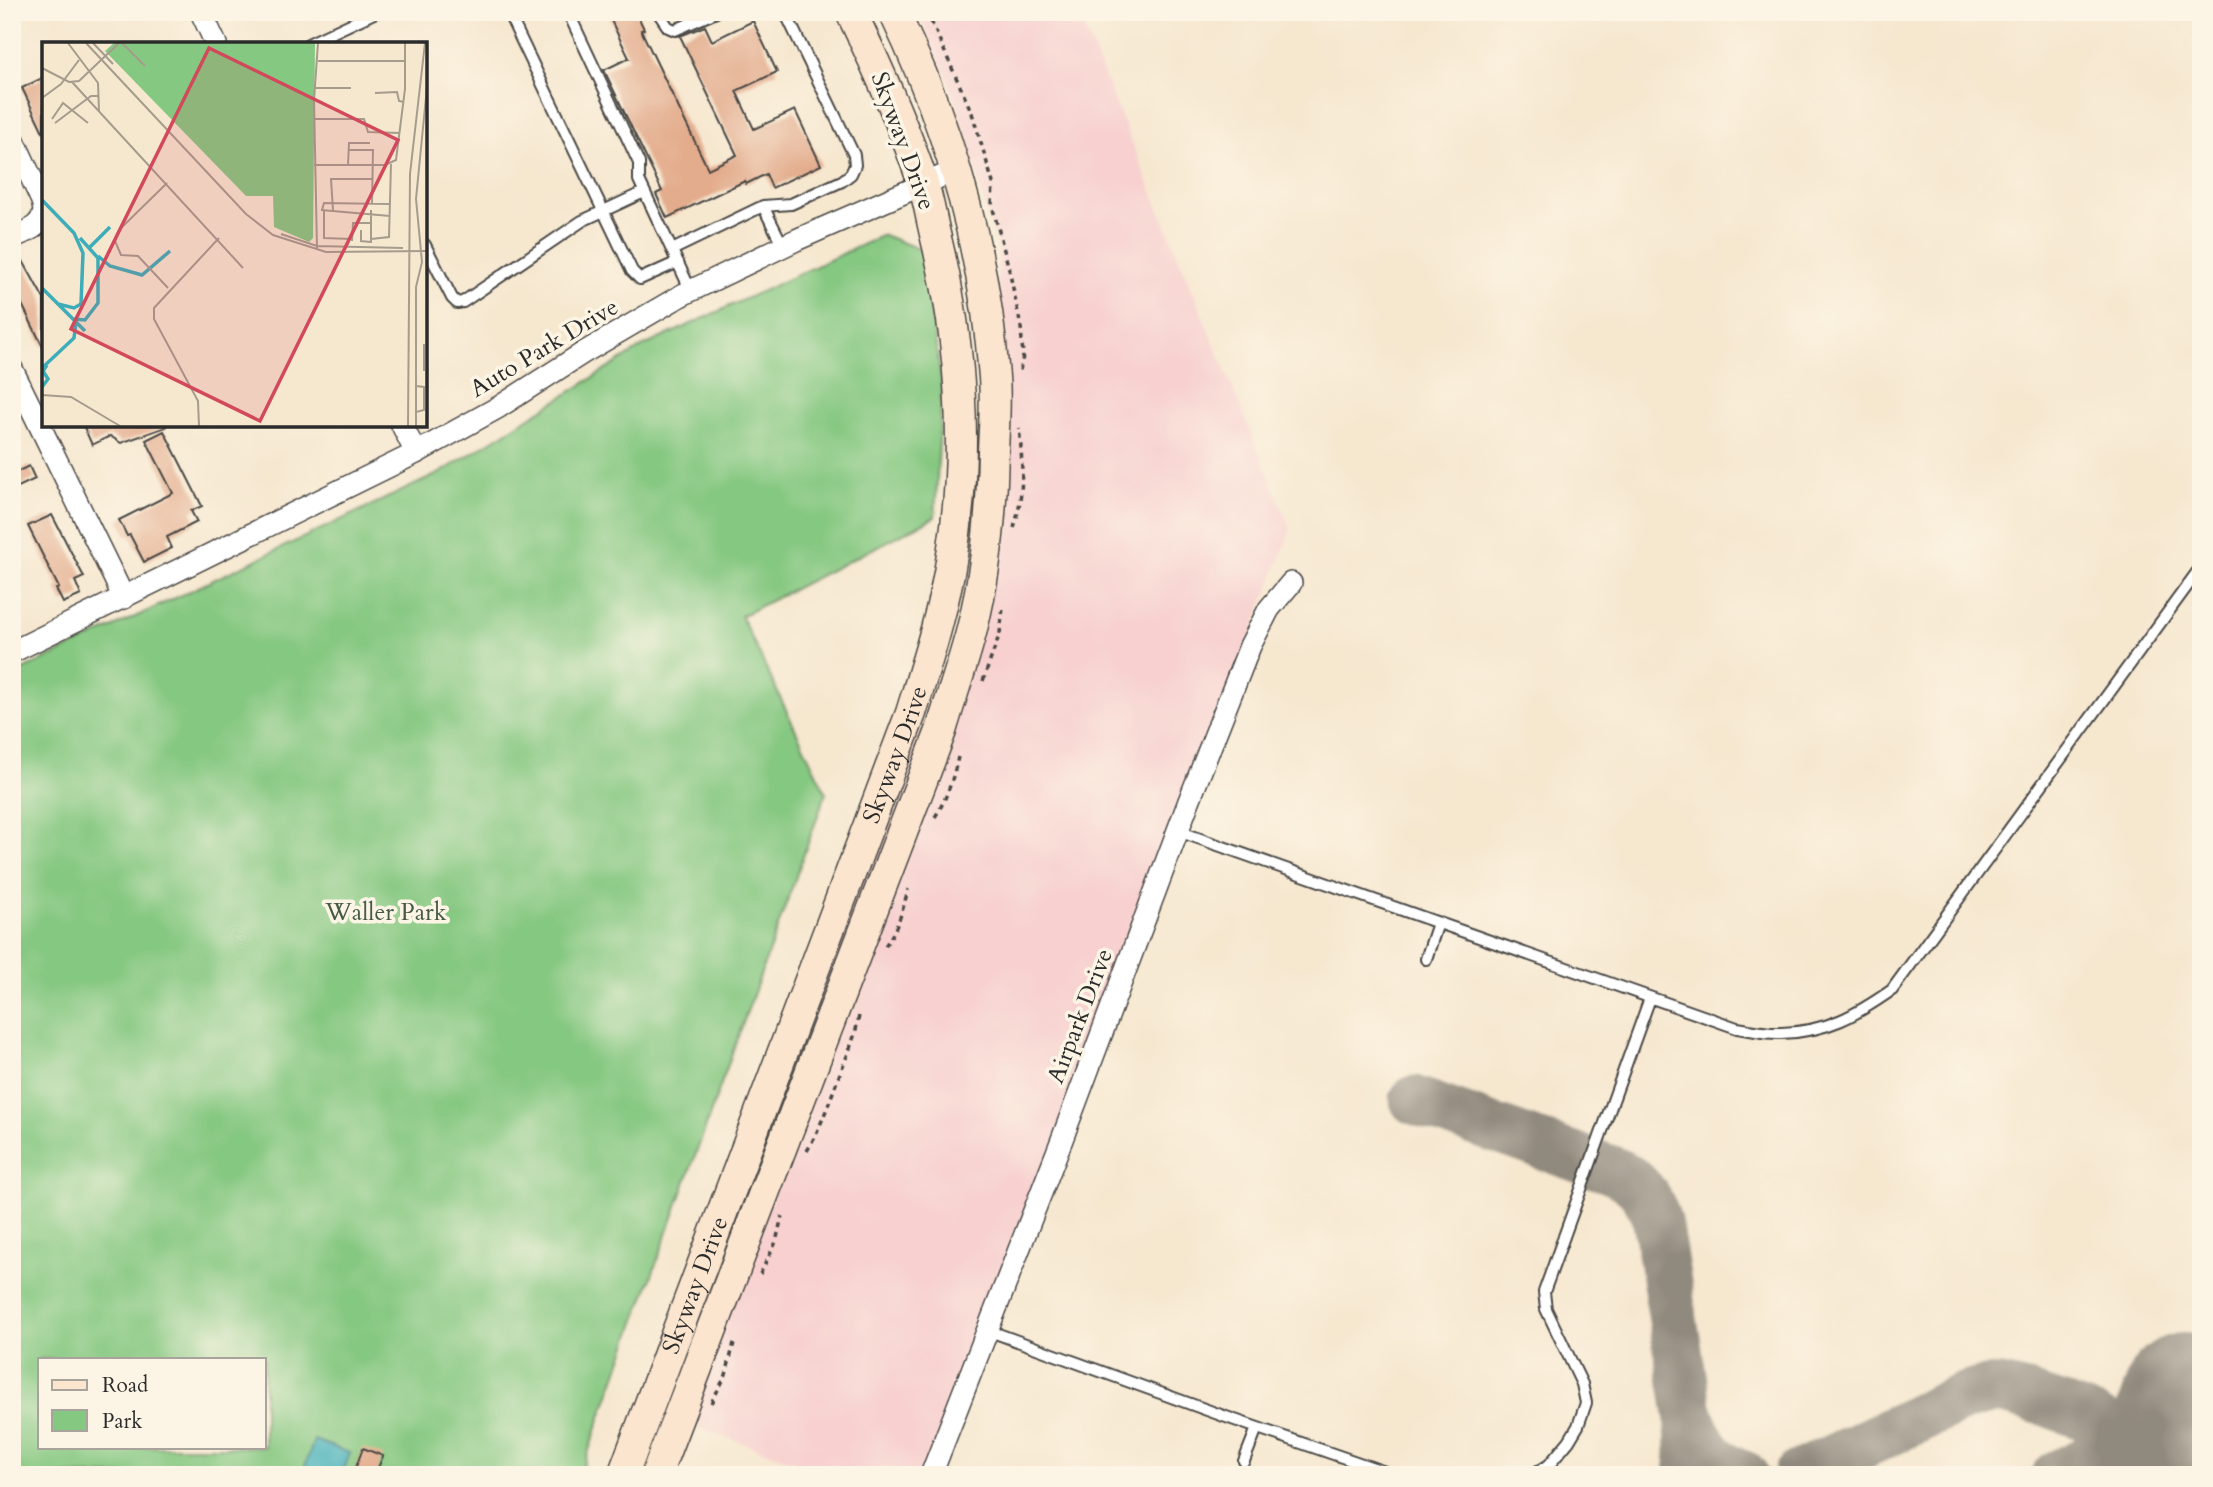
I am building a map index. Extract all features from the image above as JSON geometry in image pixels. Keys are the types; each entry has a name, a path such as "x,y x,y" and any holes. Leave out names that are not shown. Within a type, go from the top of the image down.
{"main road":[{"name":"Skyway Drive","path":"623,1475 911,713 935,635 952,555 959,496 962,412 943,264 923,184 876,64 851,12"},
{"name":"Skyway Drive","path":"656,1475 941,731 972,628 988,540 993,497 994,380 988,320 973,234 936,108 894,12"}],"street":[{"path":"201,12 215,42"},
{"path":"12,136 42,201"},
{"name":"Auto Park Drive","path":"12,652 416,453 499,407 583,353 691,291 783,246 956,170"},
{"path":"12,238 36,227 42,219"},
{"path":"12,369 124,598"},
{"path":"403,427 416,453"},
{"name":"Airpark Drive","path":"931,1475 1250,646 1269,609 1291,583"}],"lane":[{"path":"326,40 376,12"},
{"path":"508,12 635,276 640,279 647,277 678,262"},
{"path":"568,12 639,163 639,180 691,291"},
{"path":"658,12 668,27 675,30 716,12"},
{"path":"672,250 763,206 782,206 803,199 851,174 855,165 854,155 785,12"},
{"path":"427,249 452,298 457,303 463,302 582,221 644,191"},
{"path":"763,206 783,246"},
{"path":"1178,831 1737,1028 1779,1033 1821,1028 1859,1013 1892,989 2201,566"},
{"path":"1426,959 1438,923"},
{"path":"1533,1475 1549,1465 1569,1441 1586,1403 1582,1384 1546,1309 1544,1292 1650,998"},
{"path":"987,1331 1394,1475"},
{"path":"1244,1461 1257,1428"}],"shaded area":[{"path":"917,12 1078,12 1291,530 931,1475 832,1475 652,1411 967,614 991,378 998,251 952,91"}],"green space":[{"name":"Waller Park","path":"883,235 922,250 942,386 935,517 741,616 826,793 580,1475 12,1475 12,675 440,473 644,346"}],"water":[{"path":"314,1440 350,1453 342,1475 302,1475"}],"building":[{"path":"607,12 636,12 644,29 641,30 708,169 737,155 680,36 705,26 712,41 753,21 777,72 736,91 754,129 795,110 821,165 772,188 766,174 746,184 745,181 667,218 656,194 662,191 604,70 629,58"},
{"path":"42,78 42,130 22,88"},
{"path":"17,250 42,295 42,345 12,284 12,251"},
{"path":"84,427 166,427 121,443 110,436 92,445"},
{"path":"164,431 202,506 191,511 197,522 167,537 172,548 144,562 119,520 173,493 146,440"},
{"path":"29,466 35,479 12,490 12,474"},
{"path":"52,515 84,577 75,581 81,595 63,603 56,589 59,588 28,526"},
{"path":"363,1448 383,1456 375,1475 353,1475"}],"taxiway":[{"path":"1414,1100 1612,1170 1641,1190 1657,1221 1689,1419 1688,1475"},
{"path":"1798,1475 1964,1397 1996,1390 2059,1406 2113,1429 2126,1444 2141,1475"},
{"path":"1688,1410 1696,1432 1707,1450 1723,1465 1744,1475"},
{"path":"2056,1475 2157,1428 2174,1424 2201,1425"},
{"path":"2161,1475 2175,1464 2201,1451"}],"runway":[{"path":"2156,1475 2185,1394"}]}
